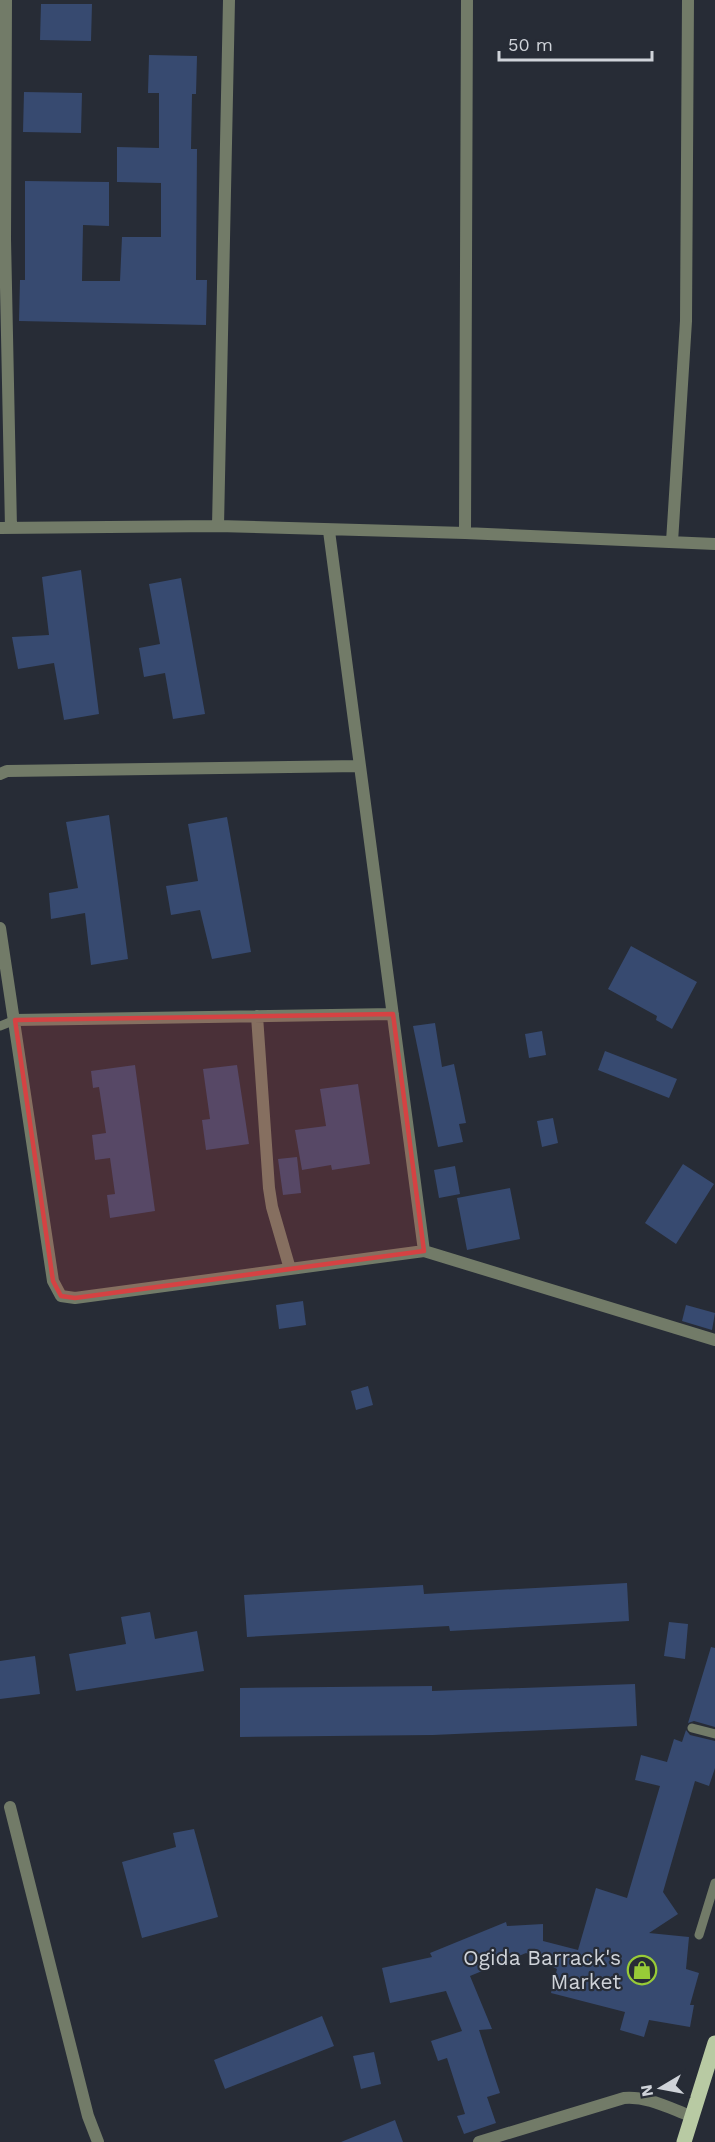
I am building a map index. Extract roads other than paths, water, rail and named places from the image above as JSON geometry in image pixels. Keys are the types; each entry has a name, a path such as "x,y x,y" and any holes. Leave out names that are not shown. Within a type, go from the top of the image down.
{"main road":[{"path":"684,2142 715,2043"}],"street":[{"path":"6,0 3,266 5,528 218,526 329,531 465,533 715,544"},
{"path":"218,526 229,0"},
{"path":"465,533 467,0"},
{"path":"672,542 686,321 688,0"},
{"path":"329,531 424,1251"},
{"path":"0,774 7,771 205,770 360,766"},
{"path":"0,928 53,1281 61,1296 75,1298 424,1251 715,1340"},
{"path":"15,1020 393,1014"},
{"path":"257,1016 269,1188 272,1207 290,1269"},
{"path":"10,1807 88,2116 98,2142"},
{"path":"479,2142 624,2098 637,2097 691,2116"}],"lane":[{"path":"0,1026 15,1020"},
{"path":"692,1728 715,1734"},
{"path":"699,1935 715,1883"}],"place":[{"name":"Ogida Barrack's Market","path":"642,1970"}]}
